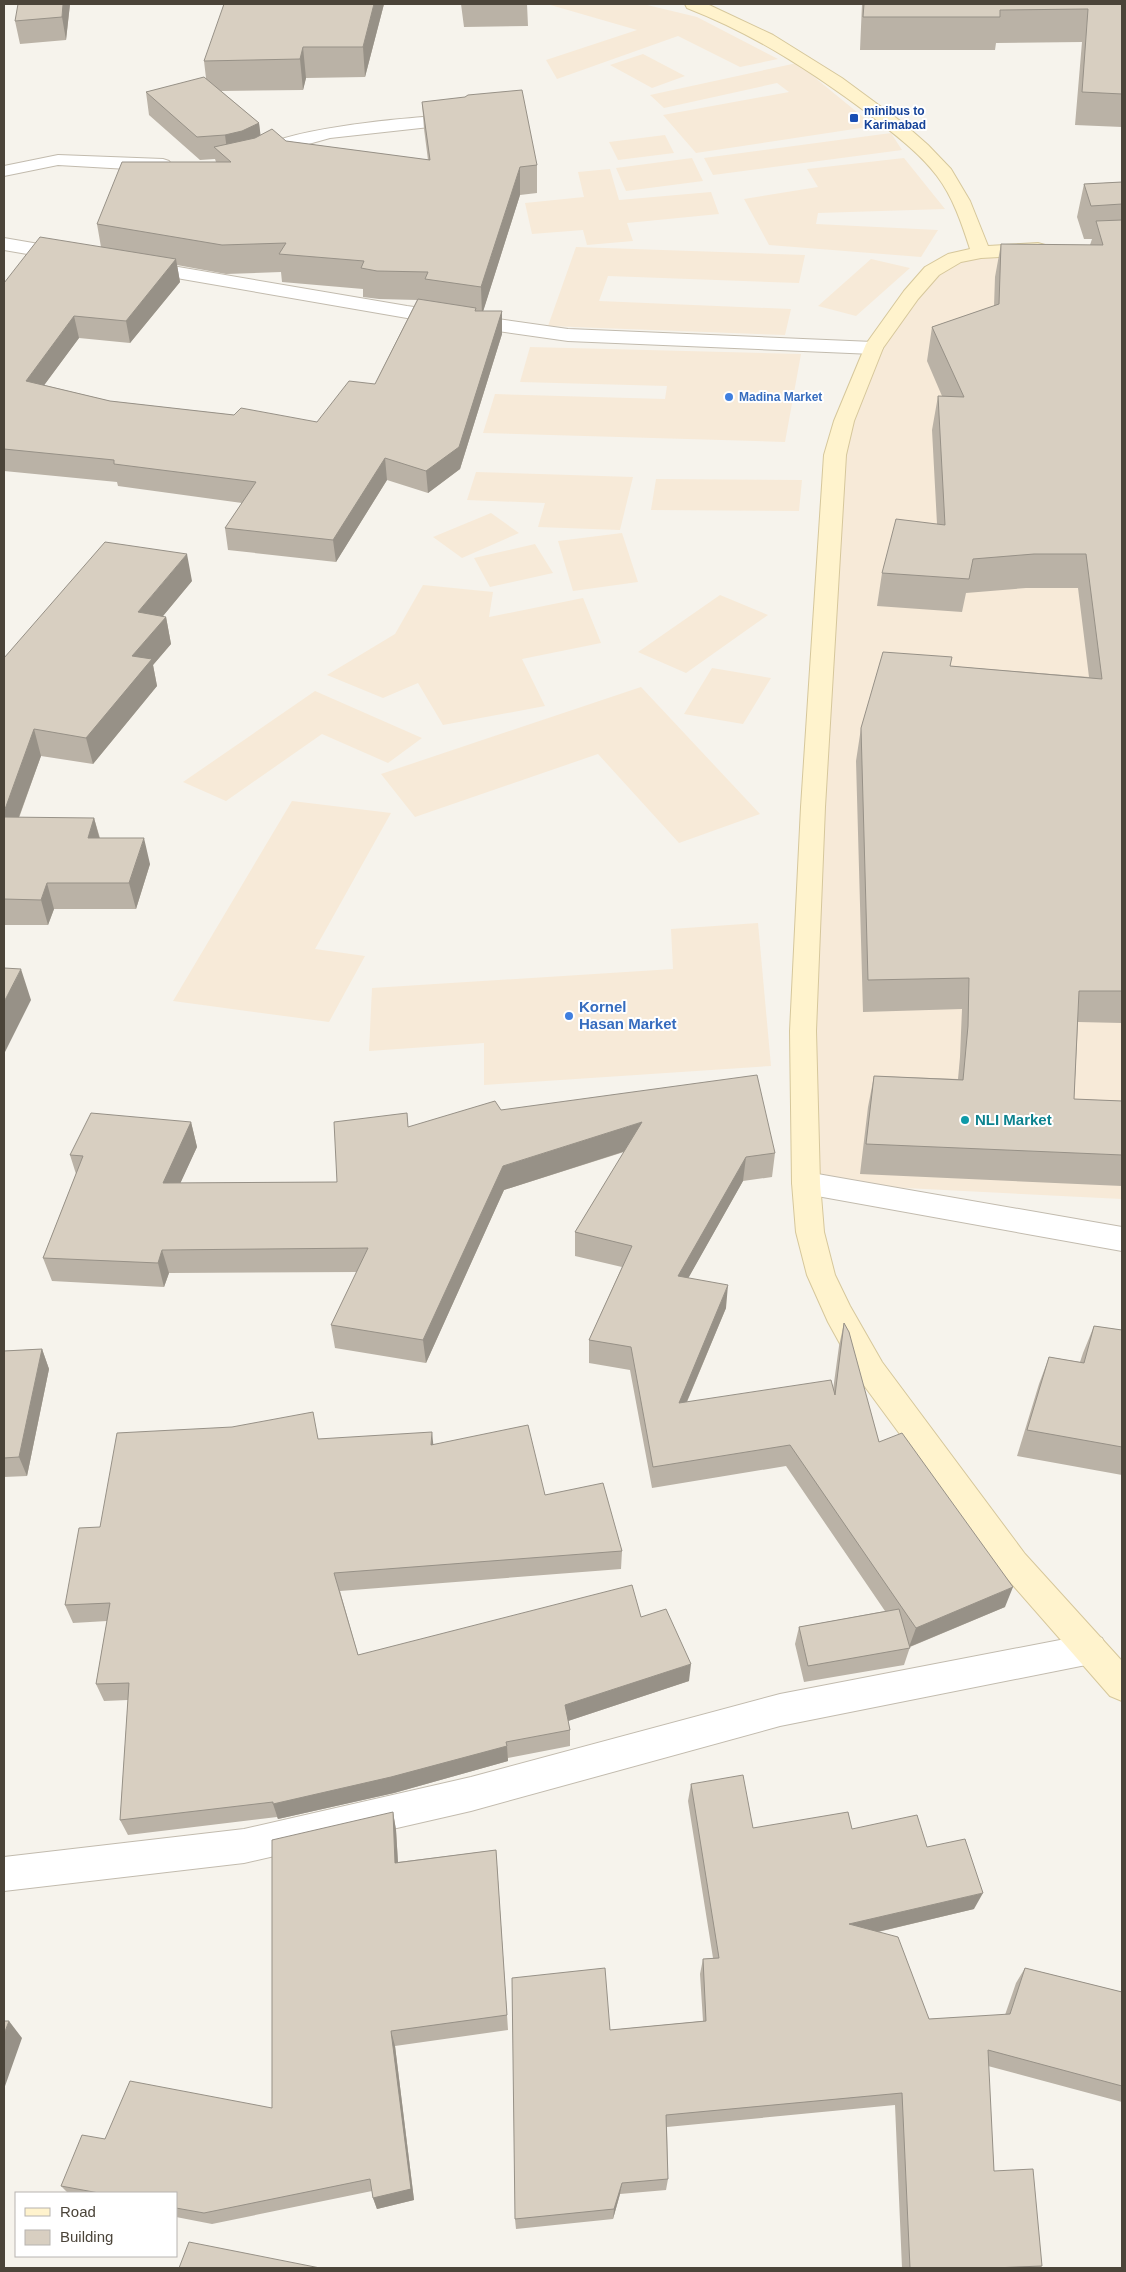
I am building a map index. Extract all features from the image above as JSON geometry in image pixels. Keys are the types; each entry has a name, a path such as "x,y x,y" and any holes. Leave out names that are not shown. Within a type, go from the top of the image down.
{"main road":[{"path":"693,4 716,12 776,44 838,81 909,137 944,173 970,222 981,252"},
{"path":"1056,248 981,252 955,258 932,271 911,294 873,348 844,421 836,455 813,807 804,1011 806,1183 810,1232 821,1276 838,1313 871,1371 1014,1564 1122,1685"}],"street":[{"path":"244,162 252,160 273,148 315,134 460,119"},
{"path":"4,171 58,160 178,166"},
{"path":"4,244 82,257"},
{"path":"122,264 407,312 568,335 873,348"},
{"path":"806,1183 1122,1238"},
{"path":"4,1874 244,1846 471,1794 780,1710 1091,1649"}],"shaded area":[{"path":"547,4 643,4 697,17 778,59 740,67 678,36 557,79 546,60 637,30"},
{"path":"643,54 685,76 652,88 610,65"},
{"path":"797,63 874,126 696,153 663,115 789,92 777,83 664,108 650,95"},
{"path":"891,133 902,150 713,175 704,158"},
{"path":"665,135 674,153 618,160 609,142"},
{"path":"692,158 703,181 626,191 616,168"},
{"path":"904,158 945,209 818,213 816,224 938,230 921,257 769,245 744,199 818,187 807,169"},
{"path":"610,169 619,200 711,192 719,214 627,223 633,241 587,245 583,230 532,234 525,203 584,197 578,172"},
{"name":"NLI Market","path":"1122,244 1122,1199 806,1183 844,421 911,295 955,258"},
{"path":"576,247 805,255 799,283 608,276 599,301 791,309 785,335 548,326"},
{"path":"871,259 910,268 856,316 818,306"},
{"name":"Madina Market","path":"530,347 801,354 785,442 483,433 495,394 665,399 667,386 520,382"},
{"path":"476,472 633,477 620,530 538,527 545,503 467,500"},
{"path":"656,479 802,480 799,511 651,510"},
{"path":"491,513 519,533 462,558 433,537"},
{"path":"622,533 638,582 573,591 558,541"},
{"path":"535,544 553,573 490,587 474,558"},
{"path":"423,585 493,592 489,617 583,598 601,643 522,659 545,706 443,725 418,683 383,698 327,675 395,634"},
{"path":"720,595 768,615 686,673 638,652"},
{"path":"712,668 771,678 743,724 684,714"},
{"path":"641,687 760,814 679,843 598,754 415,817 381,774"},
{"path":"315,691 422,738 388,763 322,734 226,801 183,782"},
{"path":"292,801 391,813 315,949 365,956 329,1022 173,1001"},
{"name":"Kornel Hasan Market","path":"758,923 771,1066 484,1085 484,1043 369,1051 372,988 673,969 671,929"}],"building":[{"path":"18,4 63,4 62,17 15,21"},
{"path":"224,4 374,4 363,47 303,47 300,59 204,61"},
{"path":"864,4 1122,4 1122,94 1082,92 1088,9 1000,10 1000,17 863,17"},
{"path":"204,77 259,123 242,131 225,135 197,137 146,92"},
{"path":"522,90 537,165 520,167 481,287 425,279 428,272 377,271 361,268 364,261 279,254 286,243 222,245 97,224 122,162 231,162 214,147 255,138 272,129 286,141 430,160 422,102"},
{"path":"1122,182 1122,204 1091,206 1084,184"},
{"name":"NLI Market","path":"1122,220 1122,991 1079,991 1074,1099 1122,1101 1122,1155 866,1144 874,1076 963,1080 968,1026 969,978 868,980 861,728 883,652 952,657 950,666 1102,679 1086,554 1034,554 973,559 969,579 882,573 896,519 945,525 938,396 964,397 932,327 999,304 1001,244 1103,245 1096,221"},
{"path":"40,237 176,259 126,321 74,316 26,381 110,401 234,415 241,408 317,422 349,381 375,384 418,299 476,308 475,311 502,311 459,447 426,471 385,458 333,540 225,528 256,482 114,464 114,460 4,449 4,283"},
{"path":"105,542 187,554 138,612 166,617 132,656 152,659 86,738 34,729 4,812 4,658"},
{"path":"4,817 94,818 88,838 144,838 129,883 47,883 41,900 4,899"},
{"path":"4,968 21,969 4,1002"},
{"path":"757,1075 775,1153 746,1157 678,1276 728,1285 679,1403 831,1380 835,1395 844,1323 849,1332 879,1442 902,1433 1013,1587 916,1628 790,1445 653,1467 631,1347 589,1340 632,1246 575,1232 642,1122 503,1166 423,1340 331,1325 368,1248 162,1250 158,1263 43,1258 83,1156 70,1155 91,1113 191,1122 163,1183 337,1182 334,1122 407,1113 408,1127 495,1101 501,1110"},
{"path":"1094,1326 1122,1330 1122,1447 1027,1430 1049,1357 1084,1363"},
{"path":"42,1349 19,1457 4,1458 4,1351"},
{"path":"313,1412 318,1439 432,1432 431,1445 528,1425 545,1495 603,1483 622,1551 334,1573 358,1655 632,1585 641,1617 666,1609 691,1664 565,1705 570,1730 506,1742 507,1746 391,1777 273,1804 273,1802 120,1820 129,1683 96,1684 110,1603 65,1605 79,1528 100,1527 117,1433 232,1427"},
{"path":"899,1609 910,1648 808,1666 799,1627"},
{"path":"743,1775 753,1828 848,1812 852,1829 917,1815 927,1847 965,1839 983,1893 849,1924 898,1937 929,2019 1010,2014 1025,1968 1122,1992 1122,2086 988,2050 994,2171 1033,2169 1042,2266 910,2268 902,2093 666,2115 668,2179 622,2183 614,2209 515,2219 512,1978 605,1968 610,2030 706,2021 703,1959 719,1958 691,1784"},
{"path":"393,1812 395,1863 496,1850 507,2015 391,2031 411,2189 373,2198 370,2179 204,2213 178,2208 178,2192 94,2192 61,2186 82,2135 105,2139 130,2081 272,2108 272,1840"},
{"path":"4,2021 9,2021 4,2034"},
{"path":"189,2242 320,2268 179,2268"}],"place":[{"name":"minibus to Karimabad","path":"854,118"},
{"name":"Madina Market","path":"729,397"},
{"name":"Kornel Hasan Market","path":"569,1016"},
{"name":"NLI Market","path":"965,1120"}]}
